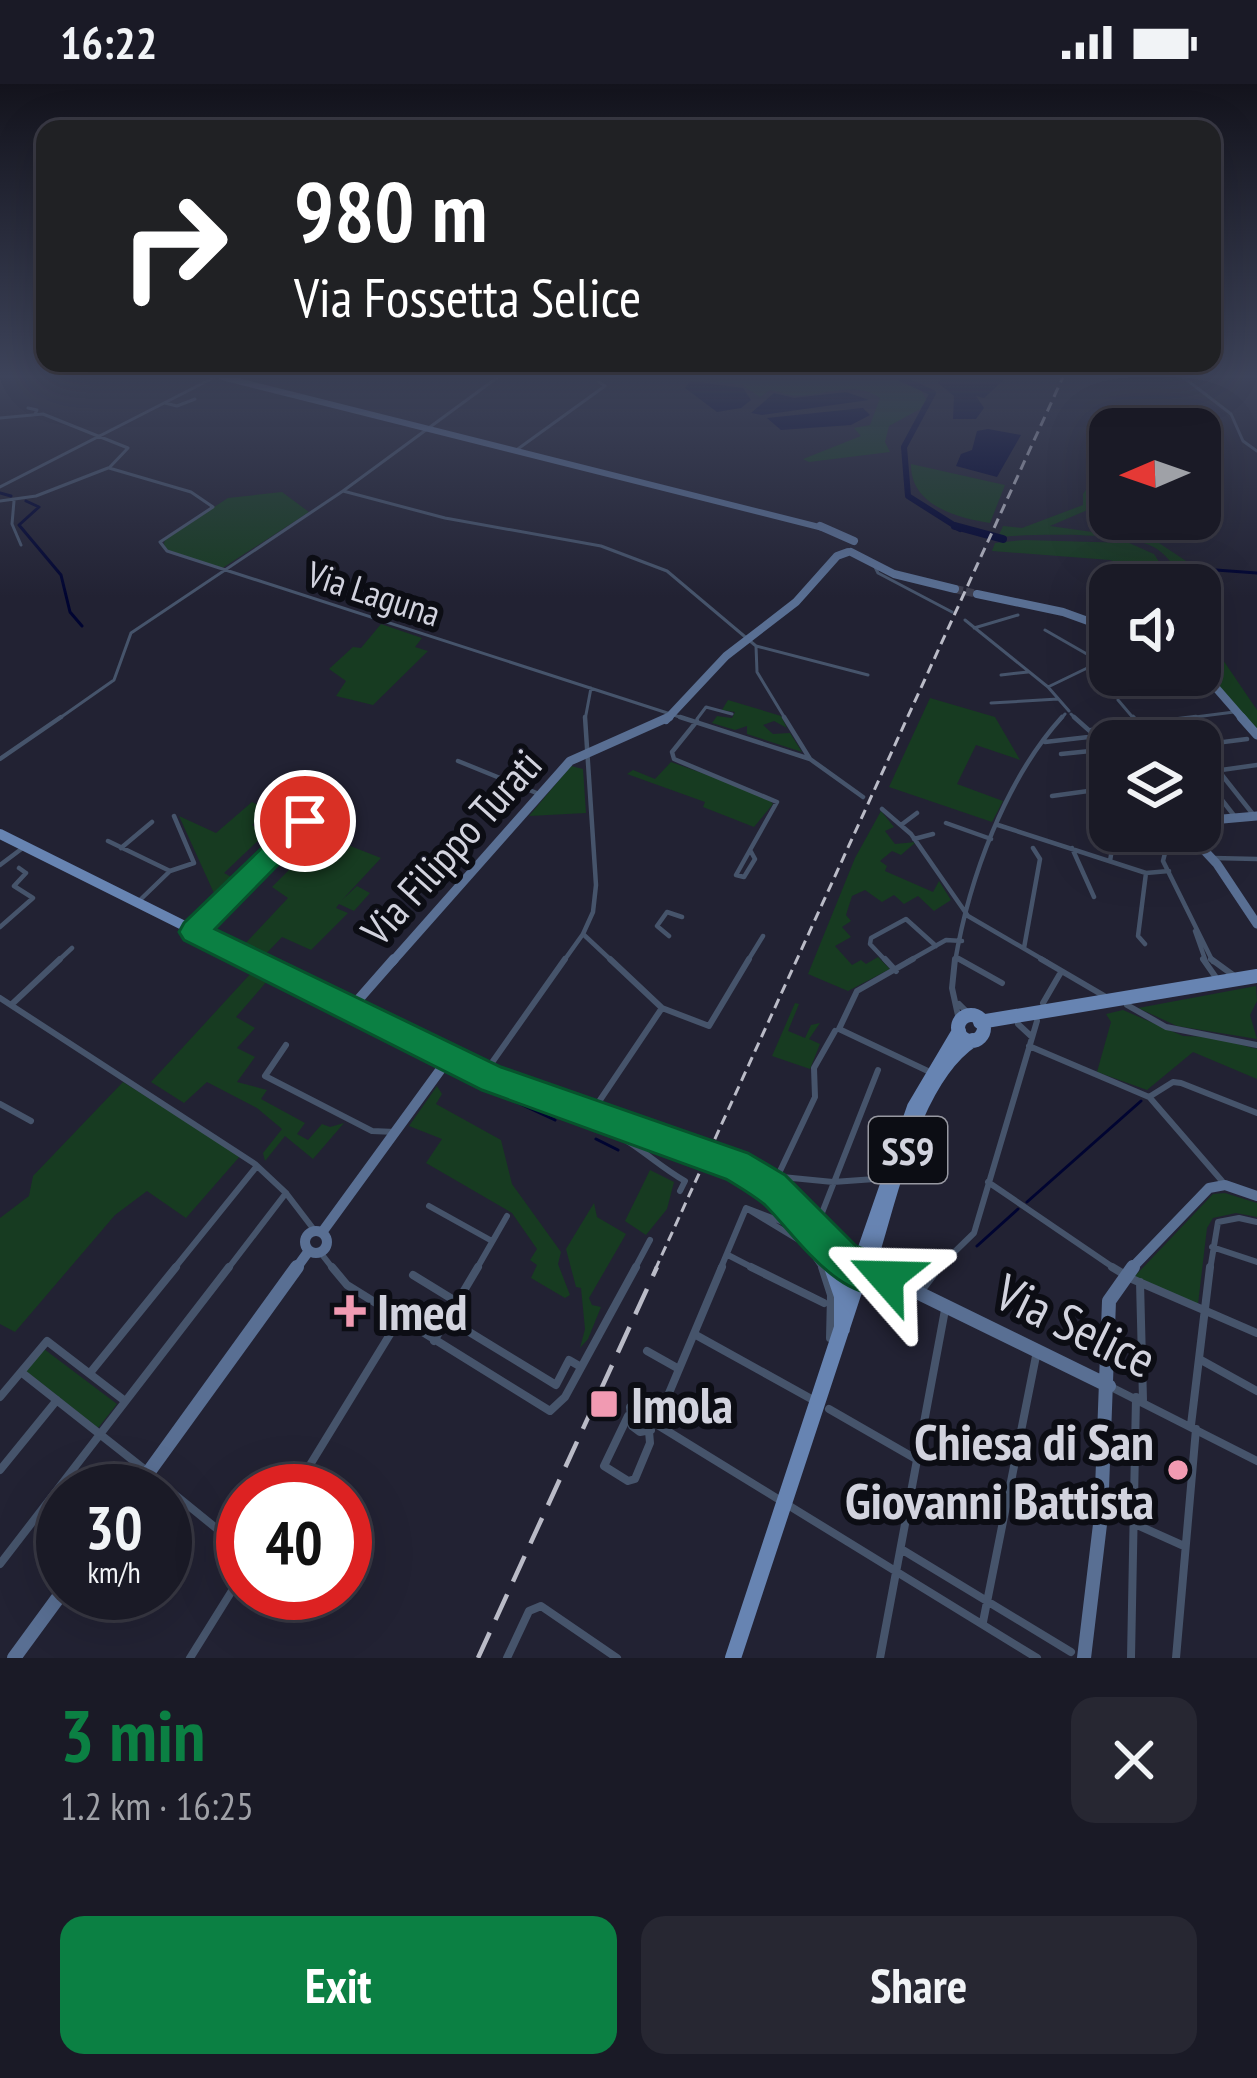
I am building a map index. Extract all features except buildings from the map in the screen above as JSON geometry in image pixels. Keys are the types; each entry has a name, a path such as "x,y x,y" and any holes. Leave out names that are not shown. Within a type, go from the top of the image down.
{"main road":[{"path":"515,451 809,521 838,532 875,567 956,589"},
{"path":"838,532 838,548 855,550"},
{"name":"Via Filippo Turati","path":"351,1008 530,806 530,791 549,784 584,752 647,730 674,713 746,639 796,602 838,548"},
{"path":"977,594 1089,621"},
{"path":"1221,695 1252,737"},
{"path":"1221,819 1256,818"},
{"path":"1,837 483,1075 777,1182 848,1269"},
{"path":"1206,852 1256,923"},
{"path":"971,1027 1253,978"},
{"path":"971,1027 1127,1005 1220,982"},
{"name":"SS9","path":"733,1658 784,1504 824,1406 842,1329 848,1269 864,1251 914,1108 932,1073 971,1027"},
{"name":"SS9","path":"848,1269 872,1255 934,1086 971,1027"},
{"path":"155,1464 328,1239 320,1231 449,1058"},
{"path":"1077,1655 1101,1516 1109,1300 1125,1275 1209,1188 1225,1186 1257,1196"},
{"name":"Via Selice","path":"848,1269 867,1269 1108,1386"},
{"path":"14,1658 42,1620"}],"street":[{"path":"0,487 70,450"},
{"path":"0,501 68,485 109,468 125,450"},
{"path":"0,759 114,680 131,633 398,450"},
{"name":"Via Laguna","path":"109,468 190,492 213,507 160,547 810,759 863,797"},
{"path":"343,491 445,518 601,546 667,571 756,646 868,675"},
{"path":"14,501 12,524 21,545"},
{"path":"875,567 878,573 952,612"},
{"path":"974,628 1018,615"},
{"path":"965,620 1048,687 1066,711 1089,729"},
{"path":"1045,630 1089,656"},
{"path":"756,646 757,672 810,759"},
{"path":"1048,687 1089,667"},
{"path":"1001,674 1028,672"},
{"path":"483,1075 583,934 595,904 584,752 584,710 592,688"},
{"path":"991,704 1058,698"},
{"path":"1118,700 1139,720"},
{"path":"732,714 706,707 672,752 674,760 777,802 749,852"},
{"path":"971,1027 954,998 968,916 998,825 1027,765 1066,711"},
{"path":"1174,720 1237,712"},
{"path":"1046,742 1089,737"},
{"path":"1221,742 1252,737"},
{"path":"1061,754 1089,751"},
{"path":"458,760 530,791"},
{"path":"570,761 585,769"},
{"path":"1221,770 1257,765"},
{"path":"1221,774 1256,818"},
{"path":"194,932 304,825 296,803 278,782"},
{"path":"1052,796 1089,794"},
{"path":"1221,799 1236,818"},
{"path":"882,808 914,839 968,916 1101,992 1109,1002"},
{"path":"901,825 917,813"},
{"path":"136,902 170,871 194,862 174,817"},
{"path":"121,848 152,822"},
{"path":"946,823 993,840"},
{"path":"998,825 1146,873 1168,871"},
{"path":"914,839 933,834"},
{"path":"108,841 170,871"},
{"path":"0,866 25,846"},
{"path":"1024,948 1040,860 1033,848"},
{"path":"1072,848 1094,897"},
{"path":"1110,861 1112,852"},
{"path":"1166,852 1163,858 1168,871 1214,964 1253,978"},
{"path":"1213,859 1257,859"},
{"path":"0,926 33,898 14,886 26,873 19,868"},
{"path":"1145,944 1138,936 1146,873"},
{"path":"669,936 656,928 667,912 682,916"},
{"path":"896,971 870,944 871,938 905,919 936,946"},
{"path":"1195,925 1198,951 1220,982"},
{"path":"583,934 662,1008 709,1027 763,936"},
{"path":"932,1073 839,1029 855,993 946,940 962,941"},
{"path":"11,1005 72,948"},
{"path":"958,958 1002,983"},
{"path":"1043,1004 1062,969"},
{"path":"0,998 257,1166 320,1231"},
{"path":"954,998 971,1027"},
{"path":"1127,1005 1166,1027 1257,1045"},
{"path":"662,1008 595,1115 604,1129 637,1143 648,1160 681,1176 686,1181 680,1191"},
{"path":"921,1294 928,1276 974,1233 1037,1021"},
{"path":"1018,1024 1032,1037"},
{"path":"835,1031 814,1068 814,1097 777,1182 874,1179"},
{"path":"286,1045 264,1072 269,1080 372,1131 394,1132"},
{"path":"1029,1046 1149,1097 1225,1186"},
{"path":"746,1208 812,1230 878,1070"},
{"path":"1149,1097 1173,1082 1181,1083 1257,1113"},
{"path":"0,1104 31,1121"},
{"path":"90,1373 257,1166"},
{"path":"988,1182 1125,1275 1257,1333"},
{"path":"0,1564 286,1193"},
{"path":"429,1206 493,1241"},
{"path":"654,1423 653,1402 642,1397 632,1403 604,1466 634,1479 746,1208"},
{"path":"746,1208 752,1216 795,1236 821,1264 833,1309 824,1367"},
{"path":"434,1341 507,1216"},
{"path":"1176,1658 1212,1247 1219,1222 1239,1218 1257,1222"},
{"path":"314,1252 341,1280 550,1411 566,1397 650,1240"},
{"path":"1212,1247 1257,1262"},
{"path":"726,1254 824,1304"},
{"path":"413,1275 457,1302"},
{"path":"1131,1658 1140,1282"},
{"path":"880,1658 945,1305"},
{"path":"311,1464 400,1318"},
{"path":"448,1318 556,1385 569,1360 581,1367"},
{"path":"694,1334 916,1459"},
{"path":"0,1397 47,1341 125,1401"},
{"path":"647,1351 679,1370"},
{"path":"983,1622 1037,1351"},
{"path":"1201,1360 1257,1391"},
{"path":"21,1372 137,1464"},
{"name":"Via Selice","path":"1108,1386 1257,1461"},
{"path":"0,1470 57,1400"},
{"path":"628,1416 635,1430 654,1423"},
{"path":"654,1423 1037,1658"},
{"path":"192,1509 216,1528"},
{"path":"1135,1524 1184,1546"},
{"path":"901,1549 1077,1655"},
{"path":"507,1658 529,1611 541,1606 617,1658"},
{"path":"190,1658 216,1617"}],"green space":[{"path":"825,450 890,452 809,462 803,459"},
{"path":"911,464 1005,485 990,523 950,513 927,499 918,490"},
{"path":"1089,485 1089,509 1050,526 1089,532 1089,536 998,537 1003,526 1022,528 1083,505"},
{"path":"282,492 309,512 221,569 163,548 165,539 228,498"},
{"path":"1130,540 1156,541 1190,564 1172,564 1144,543"},
{"path":"995,543 1129,543 1154,554 1160,564 992,551"},
{"path":"381,624 422,638 415,647 428,651 373,705 336,696 346,681 329,669 353,647 361,648"},
{"path":"1221,657 1257,710 1257,733 1221,696"},
{"path":"930,698 995,717 1020,760 976,745 957,784 1003,801 992,822 889,787"},
{"path":"728,700 781,716 787,728 774,721 763,725 773,734 790,733 802,752 747,734 747,726 735,730 712,723 717,716 732,718 735,712 722,710"},
{"path":"671,762 766,796 773,804 754,827 703,807 705,802 627,774 633,770 655,779"},
{"path":"571,766 583,769 586,813 529,816"},
{"path":"252,802 269,810 252,825 266,833 224,873 239,881 218,902 179,816 216,833"},
{"path":"881,811 894,827 885,831 895,844 916,842 901,855 892,851 880,861 887,866 885,871 933,892 939,881 951,900 934,911 918,896 904,904 894,895 882,902 865,890 852,896 846,915 851,921 842,927 851,937 835,946 852,965 878,957 890,969 848,991 808,974 855,858"},
{"path":"335,840 381,858 342,900 357,886 370,893 354,911 339,904 336,908 348,913 311,950 282,937 262,958 241,948 288,898 272,887 313,846 326,850"},
{"path":"253,971 268,980 236,1017 255,1028 237,1048 255,1057 237,1082 267,1090 261,1099 305,1123 297,1134 308,1140 322,1124 344,1123 313,1159 285,1136 265,1161 263,1153 282,1129 257,1108 207,1082 184,1103 151,1082"},
{"path":"1256,986 1257,1001 1250,1015 1257,1039 1177,1026 1138,1008"},
{"path":"795,1003 799,1004 788,1031 805,1038 811,1025 820,1023 809,1039 820,1044 810,1069 772,1056"},
{"path":"1123,1010 1183,1036 1211,1037 1257,1049 1257,1079 1193,1052 1147,1090 1097,1072 1111,1022 1106,1014"},
{"path":"123,1082 241,1155 186,1218 147,1191 115,1215 15,1332 0,1324 0,1218 29,1196 33,1176"},
{"path":"437,1086 442,1094 436,1104 501,1140 512,1184 561,1252 558,1264 570,1295 565,1298 531,1278 537,1265 530,1260 537,1249 512,1213 426,1163 442,1139 409,1126"},
{"path":"650,1170 674,1182 667,1209 646,1235 625,1221"},
{"path":"1213,1194 1257,1203 1257,1217 1236,1213 1213,1218 1207,1228 1198,1304 1134,1277"},
{"path":"594,1203 597,1217 626,1234 589,1298 592,1305 601,1307 580,1348 585,1329 581,1288 576,1287 566,1249"},
{"path":"44,1349 117,1404 98,1428 26,1371"}],"water":[{"path":"1012,450 997,477 956,466 961,454"}],"waterway":[{"path":"904,450 908,496 955,526"},
{"path":"0,493 11,496"},
{"path":"26,501 39,507 19,525 61,575 70,612 82,626"},
{"path":"955,526 1003,539"},
{"path":"955,526 960,529"},
{"path":"1221,570 1257,573"},
{"path":"1027,1202 1141,1101"},
{"path":"516,1102 555,1120"},
{"path":"596,1139 618,1150"},
{"path":"977,1246 1018,1209"}],"tunnel":[{"path":"955,589 977,594"}],"railway":[{"path":"655,1270 1029,450"},
{"path":"478,1658 657,1267"}],"place":[{"name":"Imed","path":"350,1311"},
{"name":"Imola","path":"604,1404"},
{"name":"Chiesa di San Giovanni Battista","path":"1178,1470"}],"route":[{"path":"305,821 194,932 493,1080 736,1165 772,1188 843,1259 858,1270 886,1277"}]}
